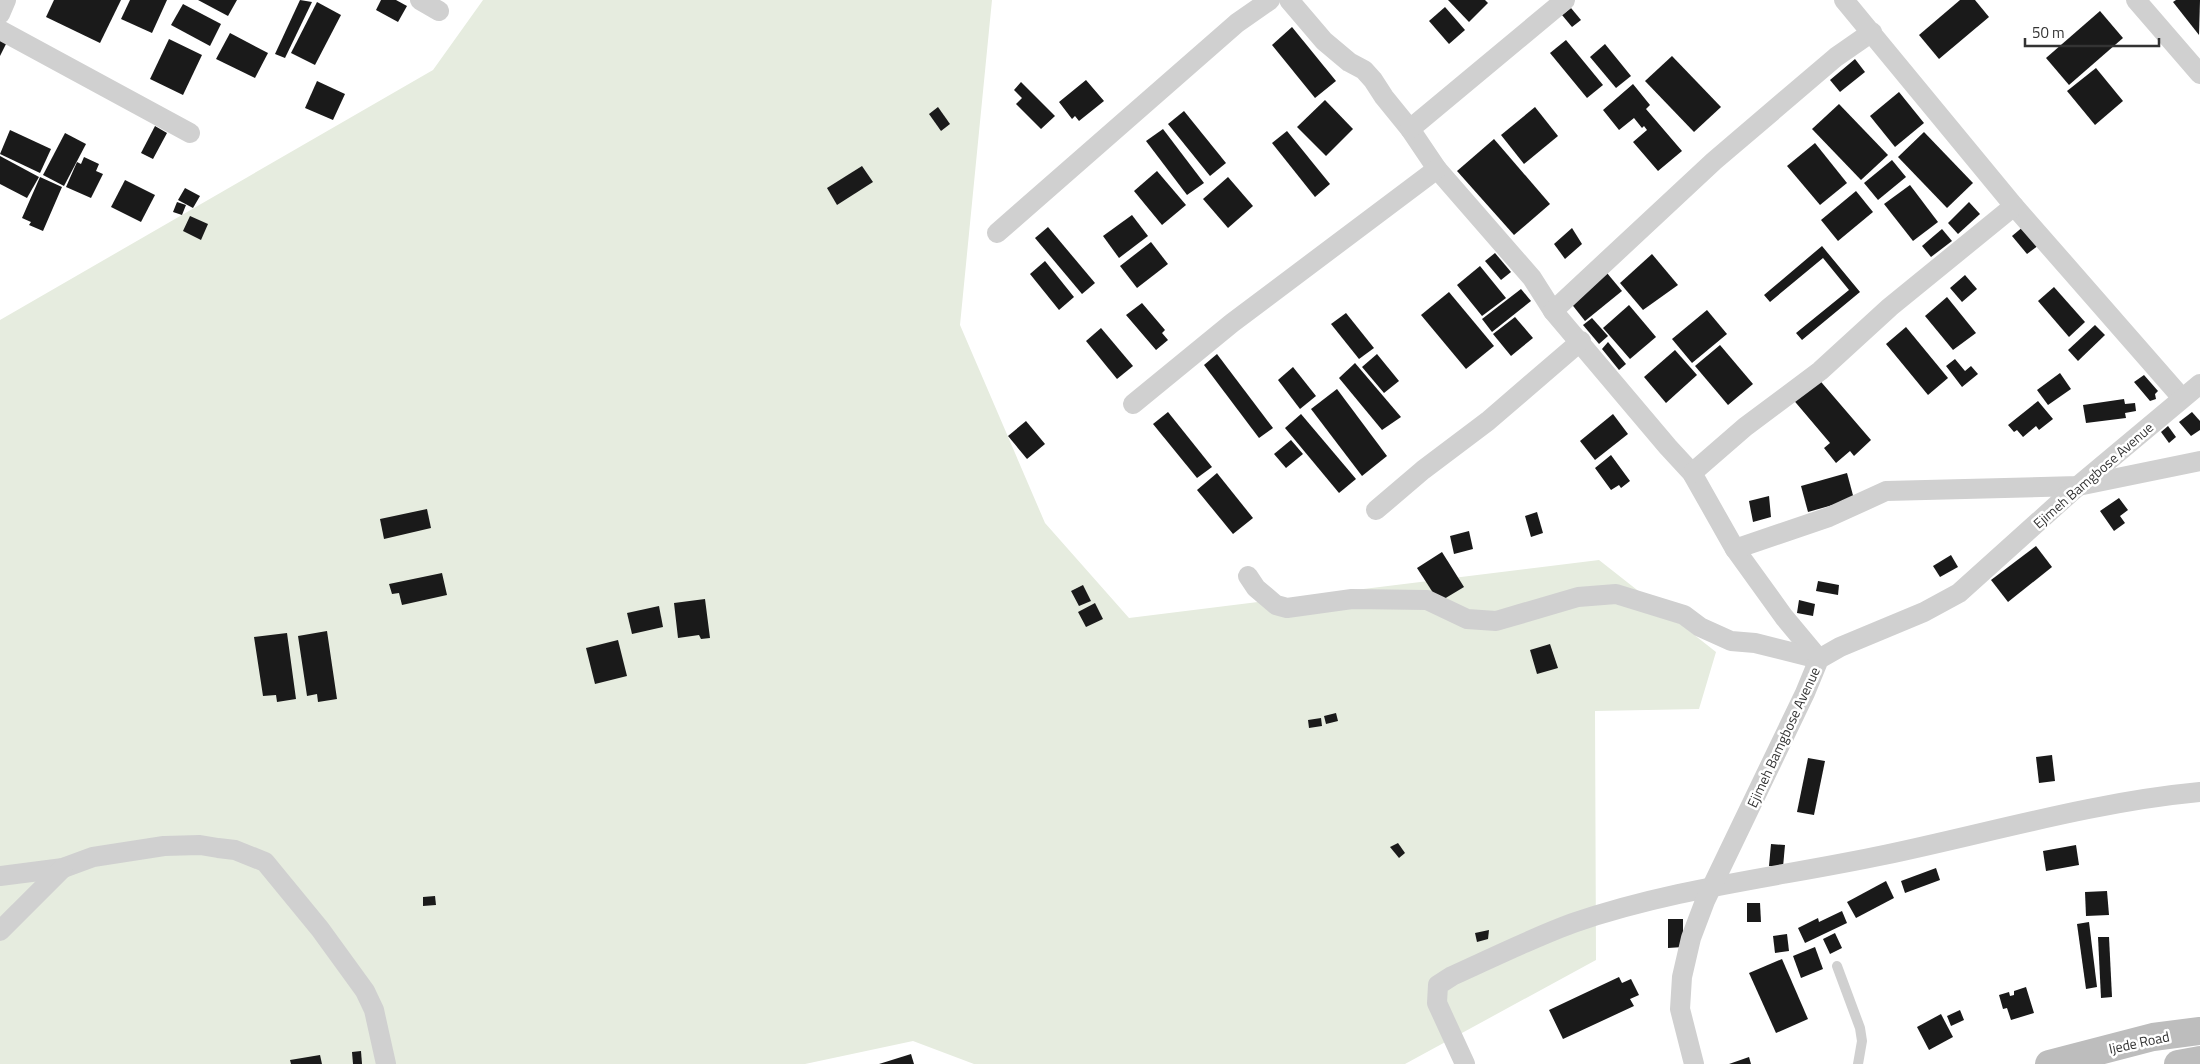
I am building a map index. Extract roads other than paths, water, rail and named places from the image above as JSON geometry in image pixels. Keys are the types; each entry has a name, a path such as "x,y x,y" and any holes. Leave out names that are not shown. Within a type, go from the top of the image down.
{"main road":[{"name":"Ijede Road","path":"2049,1064 2153,1037 2200,1031"},
{"path":"2178,1064 2200,1060"}],"street":[{"path":"0,14 6,0"},
{"path":"420,0 439,11"},
{"path":"997,233 1237,22 1270,0"},
{"path":"1289,0 1324,41 1349,62 1364,70 1410,129 1437,169 1532,278 1553,310 1581,341 1668,448 1692,473 1735,549 1784,617 1819,659"},
{"path":"1410,129 1565,0"},
{"path":"1844,0 2014,206 2182,398"},
{"path":"2136,0 2200,74"},
{"path":"0,30 190,133"},
{"path":"1553,310 1714,161 1836,57 1872,32"},
{"path":"1133,404 1232,323 1437,169"},
{"path":"1692,473 1745,428 1820,371 1890,308 2014,206"},
{"path":"1376,510 1423,470 1488,421 1581,341"},
{"name":"Ejimeh Bamgbose Avenue","path":"1694,1064 1680,1009 1682,977 1691,938 1712,886 1805,693 1819,659 1840,647 1924,612 1959,593 2078,486 2200,384"},
{"path":"1735,549 1829,517 1886,490 2078,486 2200,461"},
{"path":"1248,576 1256,588 1276,605 1287,608 1352,598 1427,600 1466,619 1496,621 1578,597 1616,594 1684,615 1700,627 1731,640 1755,643 1819,659"},
{"path":"1465,1064 1437,1003 1438,985 1452,976 1573,924 1645,902 1712,886 1884,855 2084,809 2200,792"},
{"path":"0,931 63,868 75,862 120,851 164,846 200,845 235,850 265,862 320,929 365,991 374,1010 386,1064"},
{"path":"0,876 63,868"}],"lane":[{"path":"1837,966 1860,1028 1862,1041 1858,1064"}]}
